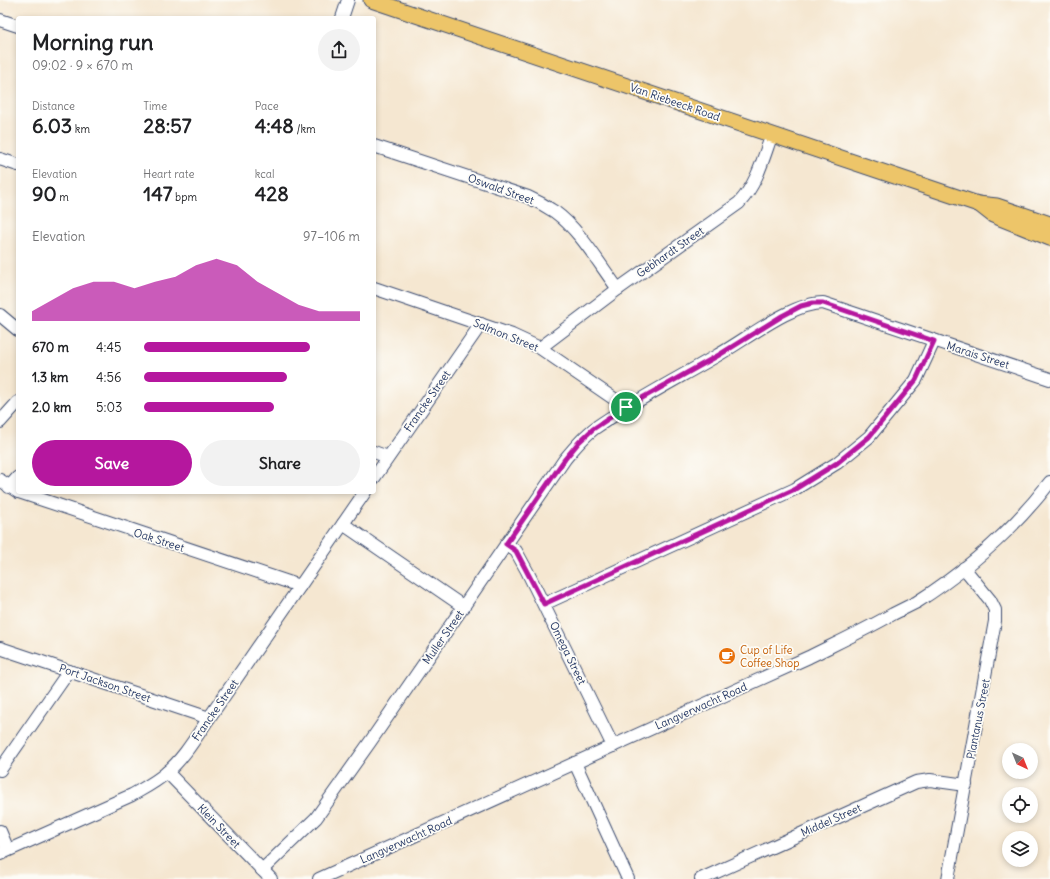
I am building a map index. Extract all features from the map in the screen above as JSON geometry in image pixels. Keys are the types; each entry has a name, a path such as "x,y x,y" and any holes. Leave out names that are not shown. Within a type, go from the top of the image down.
{"main road":[{"name":"Van Riebeeck Road","path":"371,0 978,204 997,206 1050,224"},
{"name":"Van Riebeeck Road","path":"978,204 994,215 1050,238"}],"street":[{"path":"343,16 348,0"},
{"path":"0,20 16,25"},
{"name":"Gebhardt Street","path":"540,348 618,289 738,203 748,193 760,169 772,134"},
{"name":"Oswald Street","path":"376,147 528,197 541,204 556,213 578,236 618,289"},
{"path":"0,160 16,164"},
{"name":"Salmon Street","path":"376,289 482,324 512,335 540,348 626,407"},
{"name":"Marais Street","path":"626,407 719,355 782,316 801,306 813,303 823,303 1050,379"},
{"path":"0,315 16,328"},
{"name":"Francke Street","path":"376,475 482,324"},
{"path":"544,604 795,489 837,463 869,437 916,380 934,341"},
{"path":"0,422 16,404"},
{"name":"Muller Street","path":"266,875 316,818 464,607 565,459 579,442 593,429 626,407"},
{"path":"376,453 388,457"},
{"name":"Langverwacht Road","path":"319,879 849,638 916,602 964,568 1002,535 1039,496 1050,482"},
{"name":"Oak Street","path":"29,494 300,586"},
{"name":"Francke Street","path":"4,852 132,795 148,786 167,772 185,752 364,494"},
{"path":"343,524 464,607"},
{"name":"Omega Street","path":"506,544 516,551 544,604 613,746"},
{"name":"Plantanus Street","path":"948,879 995,621 995,610 990,600 964,568"},
{"name":"Port Jackson Street","path":"0,648 209,718"},
{"path":"0,770 69,671"},
{"path":"575,763 628,879"},
{"name":"Klein Street","path":"167,772 266,875"},
{"name":"Middel Street","path":"701,879 916,782 930,780 966,785"},
{"path":"0,831 4,852"}],"place":[{"name":"Cup of Life Coffee Shop","path":"727,656"}],"route":[{"path":"813,303 823,303 934,341 916,380 869,437 837,463 795,489 544,604 516,551 506,544 565,459 579,442 593,429 626,407 719,355 782,316 801,306 813,303"}]}
